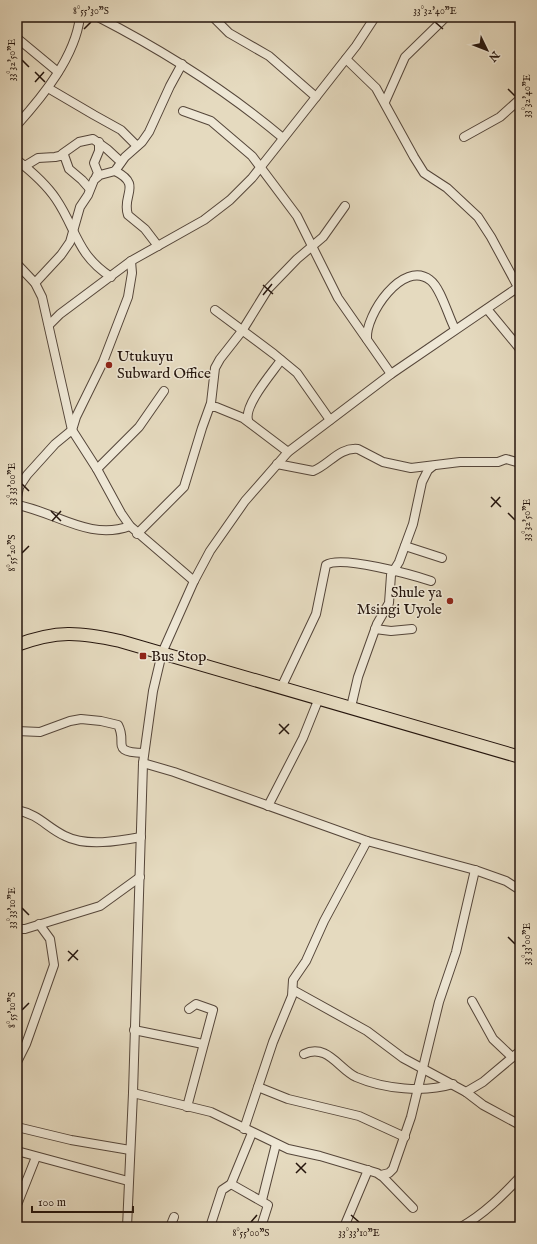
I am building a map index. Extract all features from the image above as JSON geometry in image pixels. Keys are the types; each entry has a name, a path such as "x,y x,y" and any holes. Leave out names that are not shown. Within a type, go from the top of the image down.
{"highway":[{"path":"17,645 42,636 58,633 74,633 120,641 520,757"}],"street":[{"path":"17,125 48,88 58,72 73,42 80,17"},
{"path":"98,17 182,64 212,83 283,138"},
{"path":"213,17 229,33 269,56 316,98"},
{"path":"49,325 60,314 131,262 204,220 242,189 316,98 346,59 375,17"},
{"path":"385,102 405,57 446,17"},
{"path":"17,38 58,72"},
{"path":"128,1226 128,1180 133,1093 143,763 153,692 162,653 194,581 210,551 245,501 288,452 391,374 519,286 478,217 447,188 424,173 385,102 372,83 346,59"},
{"path":"96,177 115,171 120,162 142,142 154,125 166,94 182,64"},
{"path":"48,88 121,130 137,146"},
{"path":"464,137 500,117 520,99"},
{"path":"183,111 206,118 218,126 252,156 297,216 336,294 391,374"},
{"path":"25,166 38,158 55,157 62,154 88,138 99,142 120,162"},
{"path":"36,283 65,250 73,234 78,213 98,172 94,163 99,151 99,142"},
{"path":"62,154 66,157 69,169 89,188"},
{"path":"17,160 25,166 56,199 73,234 90,260 111,277"},
{"path":"115,171 125,178 130,185 130,193 126,204 128,215 145,229 158,246"},
{"path":"137,534 184,487 210,407 215,368 224,353 242,331 268,288 328,232 345,206"},
{"path":"17,497 20,487 27,475 55,444 72,430 76,417 100,369 128,297 132,273 131,262"},
{"path":"17,263 36,283 42,297 72,430 97,469 130,526 137,534 194,581"},
{"path":"367,340 368,323 387,293 399,281 414,275 424,276 435,285 455,329"},
{"path":"487,309 520,349"},
{"path":"216,310 281,360 302,379 330,420"},
{"path":"248,420 247,413 251,404 281,360"},
{"path":"97,469 139,426 164,391"},
{"path":"210,407 216,407 248,420 288,452"},
{"path":"277,464 313,471 344,450 352,448 358,449 393,465 417,468 460,462 498,462 506,460 520,463"},
{"path":"350,707 358,677 375,629 389,603 391,575 399,562 405,546 416,511 422,482 428,470 433,466"},
{"path":"17,505 73,524 98,530 116,531 130,526"},
{"path":"405,546 442,558"},
{"path":"281,688 316,614 326,565 337,562 393,570 430,581"},
{"path":"375,629 391,631 412,629"},
{"path":"268,806 303,738 319,698"},
{"path":"17,731 40,732 76,719 100,720 118,725 120,743 124,750 144,754"},
{"path":"143,763 174,772 367,841 475,870 506,881 520,890"},
{"path":"17,810 37,817 64,836 73,839 100,842 141,837"},
{"path":"210,1227 222,1190 232,1184 248,1131 258,1087 273,1042 290,1003 293,990 293,980 304,964 343,884 367,841"},
{"path":"381,1175 389,1173 393,1169 405,1136 419,1089 438,1002 456,952 475,870"},
{"path":"17,929 100,906 140,877"},
{"path":"17,1062 26,1044 54,965 50,939 39,924"},
{"path":"293,990 367,1031 403,1058 424,1067 466,1092 483,1105 520,1124"},
{"path":"472,1001 493,1039 512,1057"},
{"path":"187,1107 213,1009 196,1004 189,1009"},
{"path":"134,1030 203,1044"},
{"path":"304,1054 310,1051 321,1053 341,1064 355,1076 376,1084 419,1089 439,1088 452,1084"},
{"path":"466,1092 483,1082 520,1051"},
{"path":"258,1087 288,1099 359,1116 405,1136"},
{"path":"133,1093 218,1114 248,1131 288,1149 368,1170 381,1175 414,1208"},
{"path":"17,1127 71,1140 130,1150"},
{"path":"262,1200 276,1144"},
{"path":"17,1151 128,1180"},
{"path":"17,1205 36,1156"},
{"path":"344,1227 368,1170"},
{"path":"461,1227 488,1208 520,1177"},
{"path":"232,1184 236,1188 262,1200 269,1206 261,1227"},
{"path":"170,1227 174,1217"}],"place":[{"name":"Utukuyu Subward Office","path":"109,365"},
{"name":"Shule ya Msingi Uyole","path":"450,601"},
{"name":"Bus Stop","path":"143,656"}]}
